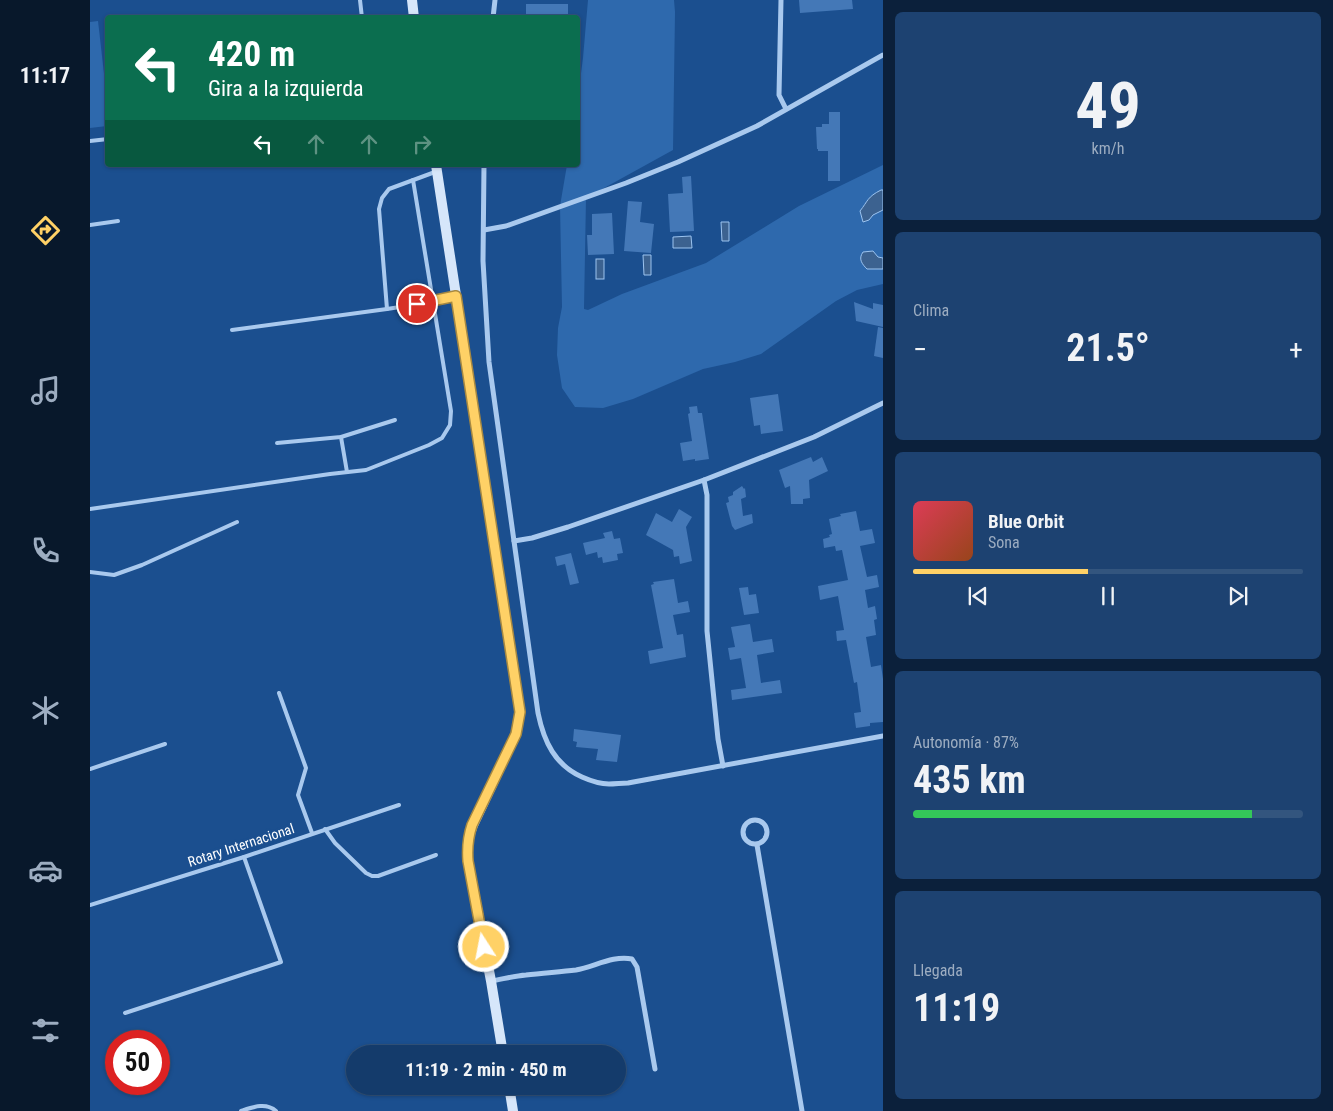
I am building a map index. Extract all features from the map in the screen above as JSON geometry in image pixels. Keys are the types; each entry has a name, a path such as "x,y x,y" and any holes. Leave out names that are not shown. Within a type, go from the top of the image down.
{"main road":[{"path":"412,0 414,15"},
{"path":"437,168 520,712 516,734 472,825 468,843 468,861 502,1045"},
{"path":"510,1095 513,1111"}],"street":[{"path":"493,15 495,0"},
{"path":"781,0 779,95 786,110"},
{"path":"484,230 514,223 678,162 757,126 883,55"},
{"path":"484,167 484,284 489,362 538,713 546,743 553,754 559,762 586,779 609,784 628,783 883,736"},
{"path":"514,541 568,528 704,480 814,437 883,403"},
{"path":"704,480 707,495 707,631 718,740 723,766"},
{"path":"753,820 758,820 765,825 767,833 764,841 757,845 746,841 743,834 746,824 753,820"},
{"path":"757,845 802,1111"},
{"path":"491,981 524,975 576,970 616,959 632,959 637,967 655,1069"}],"lane":[{"path":"360,0 362,15"},
{"path":"90,141 105,139"},
{"path":"387,309 379,209 382,198 388,189 413,180 437,168"},
{"path":"90,509 366,470 442,438 450,425 451,411 413,180"},
{"path":"90,225 118,221"},
{"path":"232,330 387,309 456,296"},
{"path":"277,444 341,437 395,420"},
{"path":"341,437 347,472"},
{"path":"90,572 114,575 142,565 237,522"},
{"path":"279,692 306,768 298,795 312,833"},
{"path":"90,769 166,744"},
{"name":"Rotary Internacional","path":"90,905 244,857 399,805"},
{"path":"325,829 335,843 366,873 372,876 378,876 436,855"},
{"path":"125,1013 280,962 244,857"},
{"path":"242,1111 257,1106 264,1106 273,1108 276,1111"}],"shaded area":[{"path":"588,0 674,0 673,150 586,198 584,309 588,310 622,294 706,263 799,206 883,165 883,284 857,290 836,301 761,354 703,369 633,399 603,408 575,407 562,388 557,355 558,328 562,307 560,206 567,167 580,167 580,81"},
{"path":"98,21 105,82 105,126 90,128 90,22"},
{"path":"883,190 883,210 863,222 860,211 870,197"},
{"path":"721,222 729,222 729,241 722,241"},
{"path":"691,236 692,248 673,248 673,237"},
{"path":"873,251 878,257 883,258 883,269 867,269 862,263 861,257 863,252"},
{"path":"643,255 651,255 651,275 644,275"},
{"path":"596,259 604,259 604,279 596,279"}],"building":[{"path":"799,0 852,0 853,9 800,13"},
{"path":"526,4 568,4 568,15 526,15"},
{"path":"829,112 840,112 840,181 828,181 828,151 818,151 817,149 816,127 822,127 822,124 829,124"},
{"path":"691,176 694,231 670,232 668,194 683,193 682,177"},
{"path":"628,201 642,202 640,222 654,224 651,253 624,251"},
{"path":"612,213 614,254 588,255 587,235 592,235 592,214"},
{"path":"854,302 873,309 873,303 883,305 883,327 856,321"},
{"path":"878,327 883,328 883,358 874,356"},
{"path":"778,394 783,431 761,434 760,425 754,426 750,398"},
{"path":"697,406 698,413 702,413 709,459 683,461 680,443 692,441 688,414 690,413 689,407"},
{"path":"811,457 813,462 822,457 828,471 809,480 810,498 803,499 803,504 791,504 790,486 785,488 779,470"},
{"path":"742,486 745,488 746,497 741,499 743,516 752,514 753,523 735,530 732,526 726,503 729,502 728,497 733,495 733,492"},
{"path":"679,509 692,517 686,527 692,561 680,564 679,556 674,557 673,550 646,535 656,513 672,522"},
{"path":"856,511 860,531 872,529 875,543 860,546 867,577 877,575 879,587 865,590 868,608 875,606 877,619 874,620 876,635 866,637 871,667 881,665 883,679 883,722 870,723 870,726 856,728 854,713 861,712 857,682 854,683 846,640 837,641 836,631 844,630 838,596 820,600 818,586 848,580 842,550 836,551 835,546 824,548 823,539 830,537 829,535 832,534 829,519 841,516 840,514"},
{"path":"612,531 614,539 620,538 623,553 617,554 618,560 603,563 602,557 598,558 597,552 586,555 583,543 605,538 603,533"},
{"path":"571,553 579,583 570,585 565,564 557,566 555,557"},
{"path":"674,579 678,603 688,601 690,612 673,615 677,635 683,634 686,657 650,664 648,651 663,648 651,585 654,584 653,582"},
{"path":"748,587 749,595 756,594 759,613 744,615 739,588"},
{"path":"750,624 753,642 772,639 774,652 757,655 761,683 780,680 782,693 732,700 731,690 746,688 741,658 730,660 728,648 735,647 731,627"},
{"path":"574,729 621,735 617,762 596,760 598,749 576,747 577,742 573,741"}],"route":[{"path":"417,304 456,296 520,712 516,734 468,837 468,861 484,947"}]}
